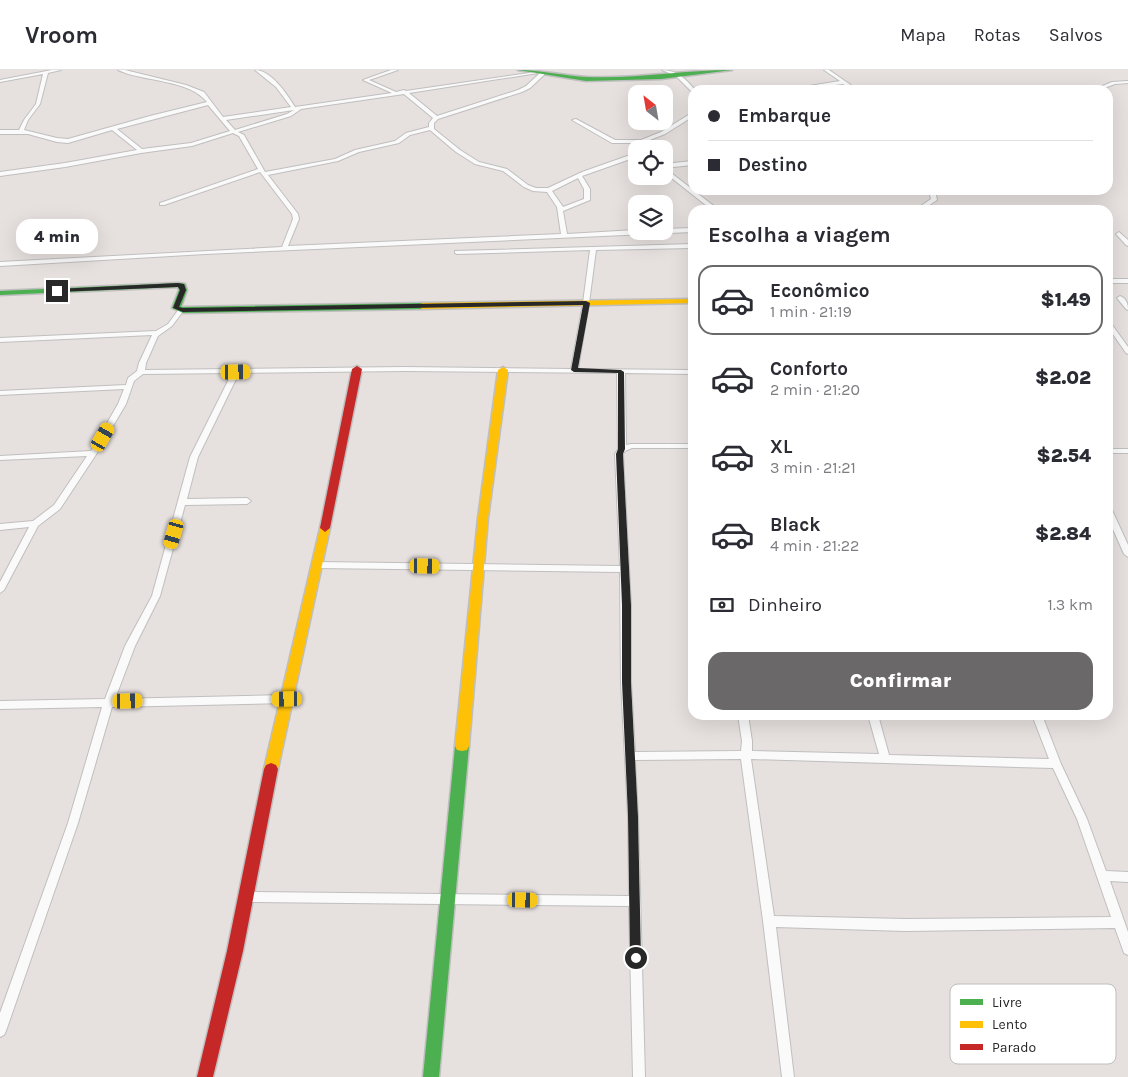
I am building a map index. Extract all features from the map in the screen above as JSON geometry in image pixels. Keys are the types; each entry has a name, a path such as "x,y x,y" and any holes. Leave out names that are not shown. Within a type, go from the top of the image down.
{"street":[{"path":"0,81 57,70"},
{"path":"120,70 195,89 202,93 222,119 233,131 240,135 262,172 296,217 284,248"},
{"path":"257,70 280,89 293,108"},
{"path":"396,70 365,80 396,93"},
{"path":"521,70 586,79 678,76 729,70"},
{"path":"664,70 678,76 688,85"},
{"path":"826,70 848,85"},
{"path":"21,131 26,120 38,104 46,73"},
{"path":"222,119 539,73"},
{"path":"539,73 528,87 436,118 431,124 432,128 452,147 477,163 505,170 531,188 549,190 579,176 628,158"},
{"path":"822,85 844,82"},
{"path":"1109,85 1128,82"},
{"path":"404,92 436,118"},
{"path":"0,132 21,131 64,141 209,104"},
{"path":"0,174 192,144 292,114 304,106"},
{"path":"645,140 663,133 688,117"},
{"path":"574,120 616,143 628,142"},
{"path":"240,135 250,127"},
{"path":"113,128 141,151"},
{"path":"162,204 262,172 336,160 357,151 397,142 408,134 432,128"},
{"path":"673,165 688,163"},
{"path":"560,210 587,200 588,189 579,176"},
{"path":"673,177 688,188"},
{"path":"549,190 559,204 564,236"},
{"path":"696,195 710,205"},
{"path":"926,205 934,200 933,195"},
{"path":"673,231 688,230"},
{"path":"0,264 284,248 628,233"},
{"path":"1119,234 1128,244"},
{"path":"491,251 493,239"},
{"path":"457,252 688,246"},
{"path":"574,370 593,249"},
{"path":"1113,281 1128,281"},
{"path":"0,293 178,285 182,286 183,290 176,308 182,310 688,301"},
{"path":"1120,298 1128,298"},
{"path":"1120,298 1128,308"},
{"path":"141,372 141,363 154,344 155,337 170,325 182,310"},
{"path":"1113,330 1128,352"},
{"path":"0,340 158,333"},
{"path":"205,1077 235,951 357,369"},
{"path":"0,590 35,524 57,507 93,453 122,404 131,380 141,372 357,369 688,372"},
{"path":"432,1077 478,567 503,370"},
{"path":"0,1031 73,823 109,701 130,646 156,596 194,457 236,372"},
{"path":"621,372 622,449 619,454 626,605 626,682 635,901 639,1077"},
{"path":"0,393 129,387"},
{"path":"622,449 631,446 688,446"},
{"path":"1113,451 1128,451"},
{"path":"0,458 93,453"},
{"path":"182,502 247,501"},
{"path":"1113,521 1128,554"},
{"path":"0,527 35,524"},
{"path":"317,564 624,569"},
{"path":"0,704 287,699"},
{"path":"745,720 747,741 746,763 769,921 788,1077"},
{"path":"875,720 885,758"},
{"path":"1039,720 1056,764 1082,819 1128,949"},
{"path":"630,756 885,758 1056,764"},
{"path":"1103,876 1128,877"},
{"path":"246,897 635,901"},
{"path":"769,921 905,925 1118,922"}],"traffic: fast":[{"path":"521,70 586,79 661,77 729,70"},
{"path":"0,293 178,285 182,286 183,290 176,308 183,310 422,306"},
{"path":"431,1077 462,746"}],"traffic: slow":[{"path":"422,306 688,301"},
{"path":"462,746 483,518 503,370"},
{"path":"271,769 325,528"}],"traffic: jam":[{"path":"325,528 357,369"},
{"path":"205,1077 235,951 271,769"}],"route":[{"path":"57,291 178,285 183,287 183,290 176,308 183,310 586,303 574,370 621,372 622,449 619,454 626,605 626,682 633,816 636,958"}]}
